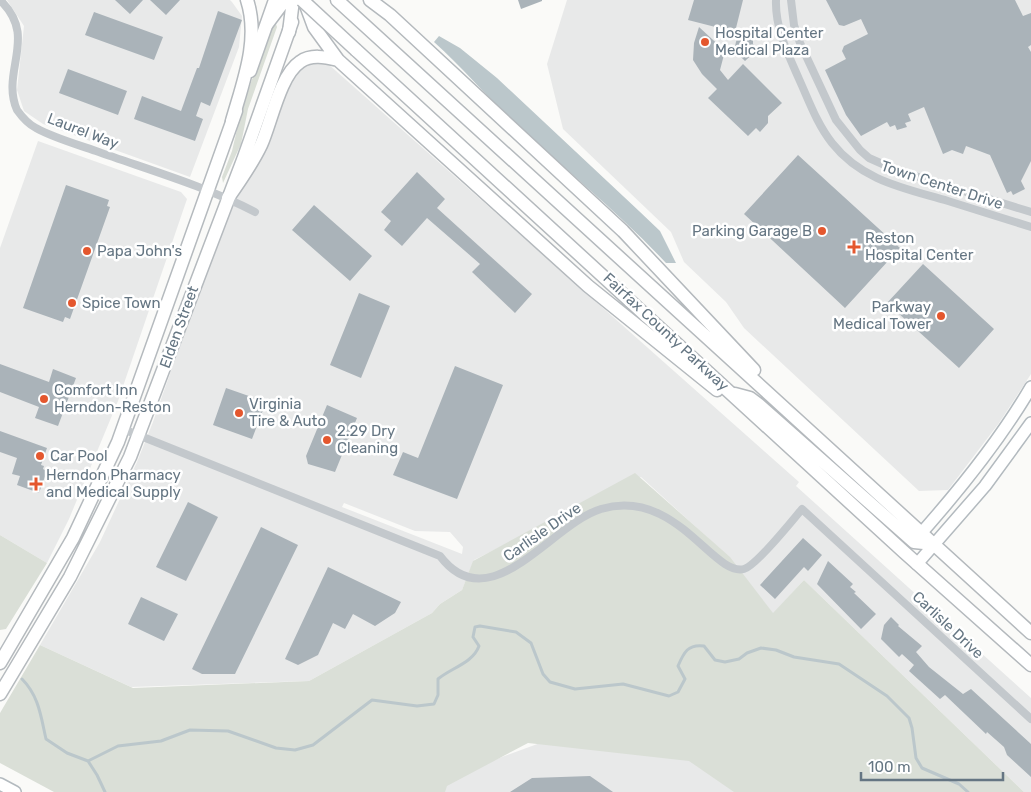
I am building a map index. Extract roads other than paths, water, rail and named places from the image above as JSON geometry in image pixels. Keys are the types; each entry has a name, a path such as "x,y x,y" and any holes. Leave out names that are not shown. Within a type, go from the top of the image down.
{"main road":[{"path":"232,121 252,40 252,25 246,0"},
{"name":"Elden Street","path":"0,663 73,538 123,429 275,0"},
{"path":"267,24 285,0"},
{"path":"289,32 293,0"},
{"name":"Elden Street","path":"0,694 85,549 139,435 302,0"},
{"path":"302,0 314,27 338,60 588,286 797,454"},
{"name":"Fairfax County Parkway","path":"302,0 917,564 1031,665"},
{"name":"Fairfax County Parkway","path":"337,0 815,436 918,537 934,544 1031,633"},
{"path":"370,0 390,15 623,231 815,436"},
{"path":"377,0 390,15"},
{"path":"228,198 261,146 286,80 295,66 308,58 324,57 338,60"},
{"path":"904,552 985,456 1018,410 1031,387"},
{"path":"732,393 750,398 758,404 918,537"},
{"path":"917,564 984,486 1031,423"},
{"path":"0,784 15,792"}],"street":[{"name":"Laurel Way","path":"0,0 11,12 18,31 18,41 9,87 16,107 28,122 65,140 228,198 255,212"},
{"name":"Town Center Drive","path":"776,0 776,18 781,35 814,114 831,142 854,165 867,174 890,185 1031,227"},
{"name":"Town Center Drive","path":"791,0 794,25 800,44 836,120 860,150 869,158 896,170 1031,212"},
{"name":"Carlisle Drive","path":"123,429 440,556 458,575 474,579 506,573 584,517 614,506 647,507 660,513 675,521 722,562 733,569 745,569 756,561 802,509 1031,720"}],"waterway":[{"path":"22,679 36,700 46,739 67,753 88,761 118,746 161,741 190,730 228,731 276,748 295,750 313,745 372,700 417,706 434,704 438,695 438,679 467,661 476,652 479,646 473,637 475,627 480,626 516,632 531,643 543,674 550,682 575,689 623,684 669,696 678,692 685,679 678,666 690,648 704,646 715,660 725,662 739,659 747,653 761,648 776,650 794,657 839,664 887,696 909,718 916,758 922,768 959,784 968,792"},
{"path":"88,761 105,792"}],"place":[{"name":"Hospital Center Medical Plaza","path":"705,42"},
{"name":"Parking Garage B","path":"822,231"},
{"name":"Reston Hospital Center","path":"854,247"},
{"name":"Papa John's","path":"87,251"},
{"name":"Spice Town","path":"72,303"},
{"name":"Parkway Medical Tower","path":"941,316"},
{"name":"Comfort Inn Herndon-Reston","path":"44,399"},
{"name":"Virginia Tire & Auto","path":"239,413"},
{"name":"2.29 Dry Cleaning","path":"327,440"},
{"name":"Car Pool","path":"40,456"},
{"name":"Herndon Pharmacy and Medical Supply","path":"36,484"}]}
